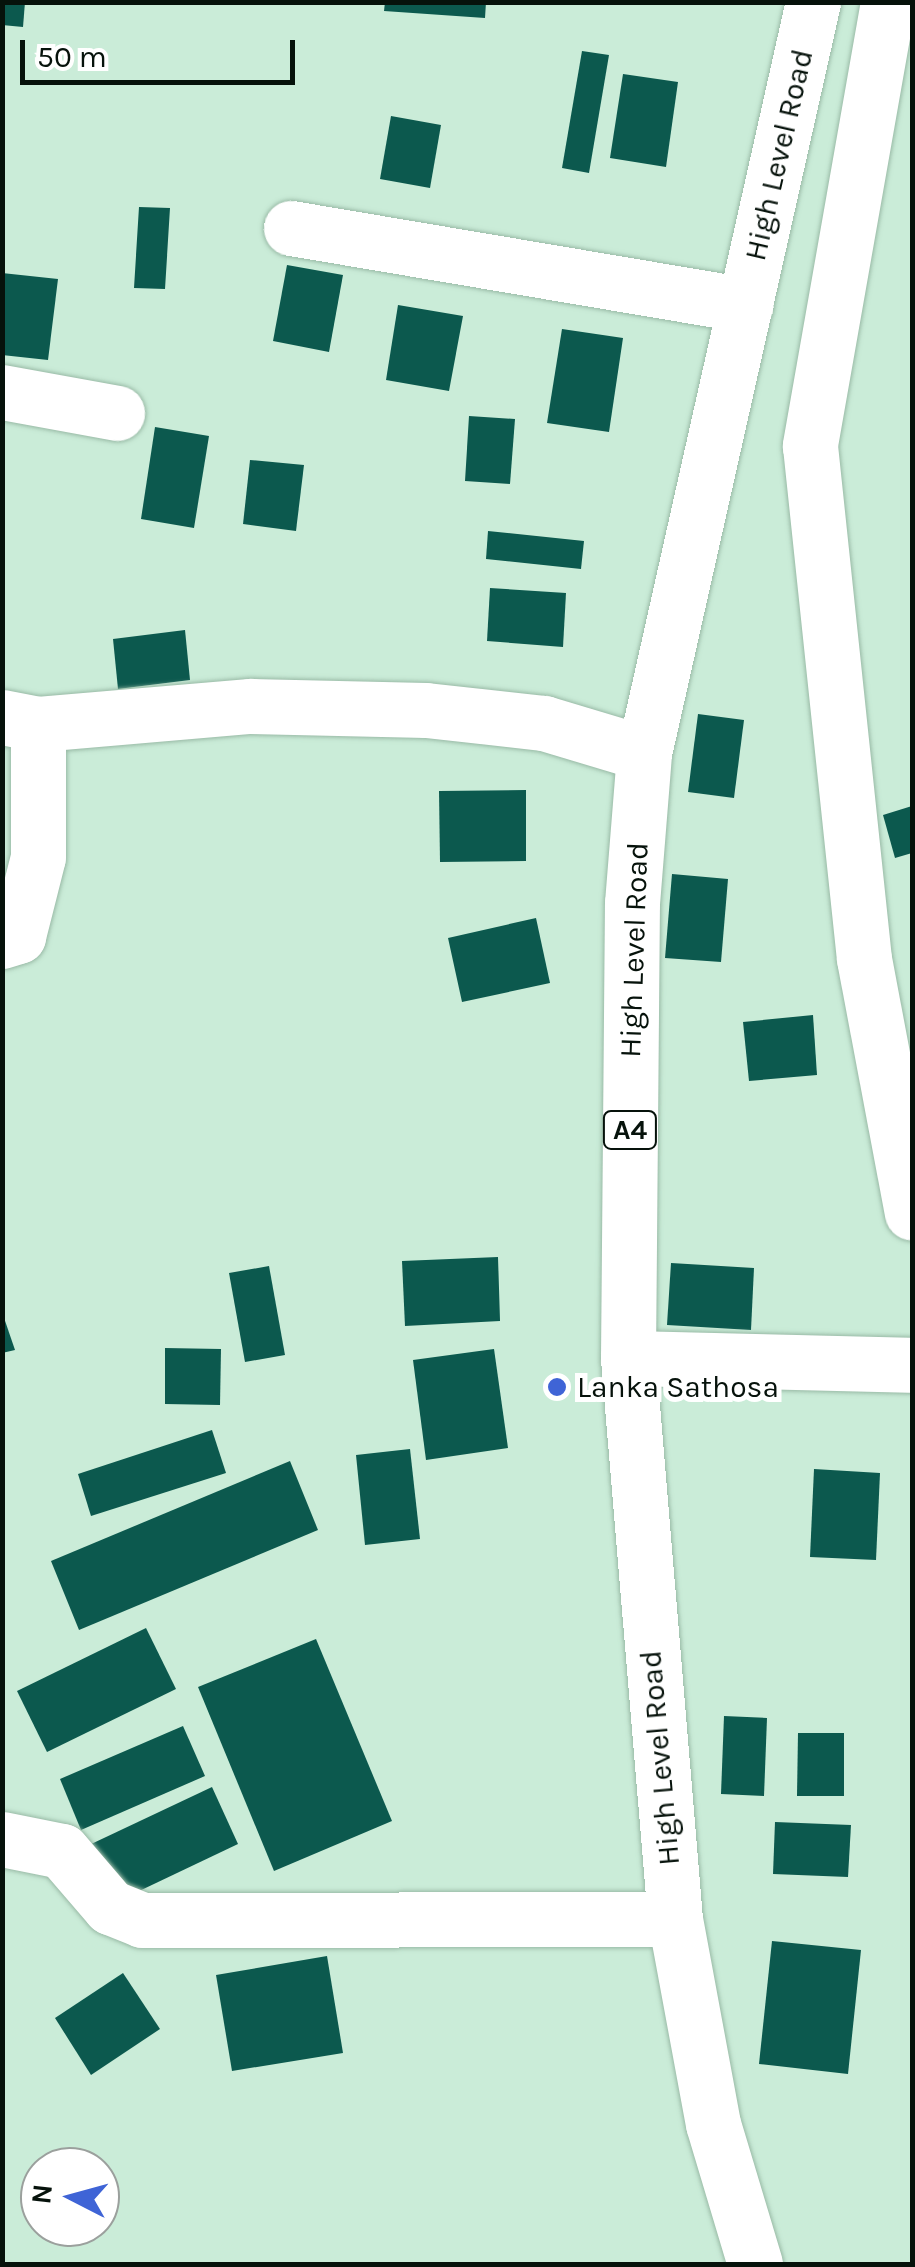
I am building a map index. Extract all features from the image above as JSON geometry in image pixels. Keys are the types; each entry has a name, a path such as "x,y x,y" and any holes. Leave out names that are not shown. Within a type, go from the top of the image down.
{"main road":[{"name":"High Level Road","path":"755,2264 713,2124 675,1919 628,1358 632,903 644,753 813,2"},
{"path":"888,2 810,446 864,960 912,1213"},
{"path":"291,228 746,305"},
{"path":"2,392 117,412"},
{"path":"2,941 18,936 38,857 20,720 250,706 426,710 544,722 644,753"},
{"path":"628,1358 912,1365"},
{"path":"2,1839 62,1851 110,1907 142,1920 675,1919"}],"building":[{"path":"2,2 25,2 23,27 2,25"},
{"path":"385,2 486,2 485,18 384,11"},
{"path":"582,51 609,55 589,173 562,168"},
{"path":"623,74 678,82 666,167 610,158"},
{"path":"391,116 441,125 430,188 380,179"},
{"path":"139,207 170,208 165,289 134,288"},
{"path":"287,265 343,275 329,352 273,341"},
{"path":"2,273 58,279 48,360 2,355"},
{"path":"398,305 463,316 449,391 386,380"},
{"path":"562,329 623,338 609,432 547,423"},
{"path":"469,416 515,419 510,484 465,481"},
{"path":"155,427 209,436 194,528 141,519"},
{"path":"250,460 304,465 296,531 243,524"},
{"path":"488,531 584,541 581,569 486,559"},
{"path":"490,588 566,593 563,647 487,641"},
{"path":"185,630 190,680 118,689 113,639"},
{"path":"698,714 744,720 734,798 688,792"},
{"path":"526,790 526,861 440,862 439,791"},
{"path":"912,806 912,853 895,858 883,815"},
{"path":"672,874 728,879 721,962 665,958"},
{"path":"536,918 550,983 462,1002 448,938"},
{"path":"813,1015 817,1075 749,1081 743,1022"},
{"path":"498,1257 500,1321 405,1326 402,1261"},
{"path":"671,1263 754,1268 751,1330 667,1325"},
{"path":"269,1266 285,1355 245,1362 229,1273"},
{"path":"2,1312 15,1350 2,1353"},
{"path":"165,1348 221,1349 220,1405 165,1404"},
{"path":"494,1349 508,1448 426,1460 413,1360"},
{"path":"212,1430 226,1473 91,1516 78,1474"},
{"path":"410,1449 420,1539 365,1545 356,1455"},
{"path":"290,1461 318,1530 79,1630 51,1561"},
{"path":"814,1469 880,1473 876,1560 810,1557"},
{"path":"146,1628 176,1689 47,1752 17,1691"},
{"path":"316,1639 392,1821 274,1871 198,1687"},
{"path":"724,1716 767,1718 764,1796 721,1794"},
{"path":"183,1726 205,1776 81,1830 60,1779"},
{"path":"798,1733 844,1733 844,1796 797,1796"},
{"path":"212,1787 238,1844 114,1903 87,1846"},
{"path":"775,1822 851,1825 848,1877 773,1874"},
{"path":"772,1941 861,1950 848,2074 759,2064"},
{"path":"327,1956 343,2053 232,2071 216,1975"},
{"path":"123,1973 160,2029 91,2075 55,2018"}],"place":[{"name":"Lanka Sathosa","path":"557,1387"}]}
